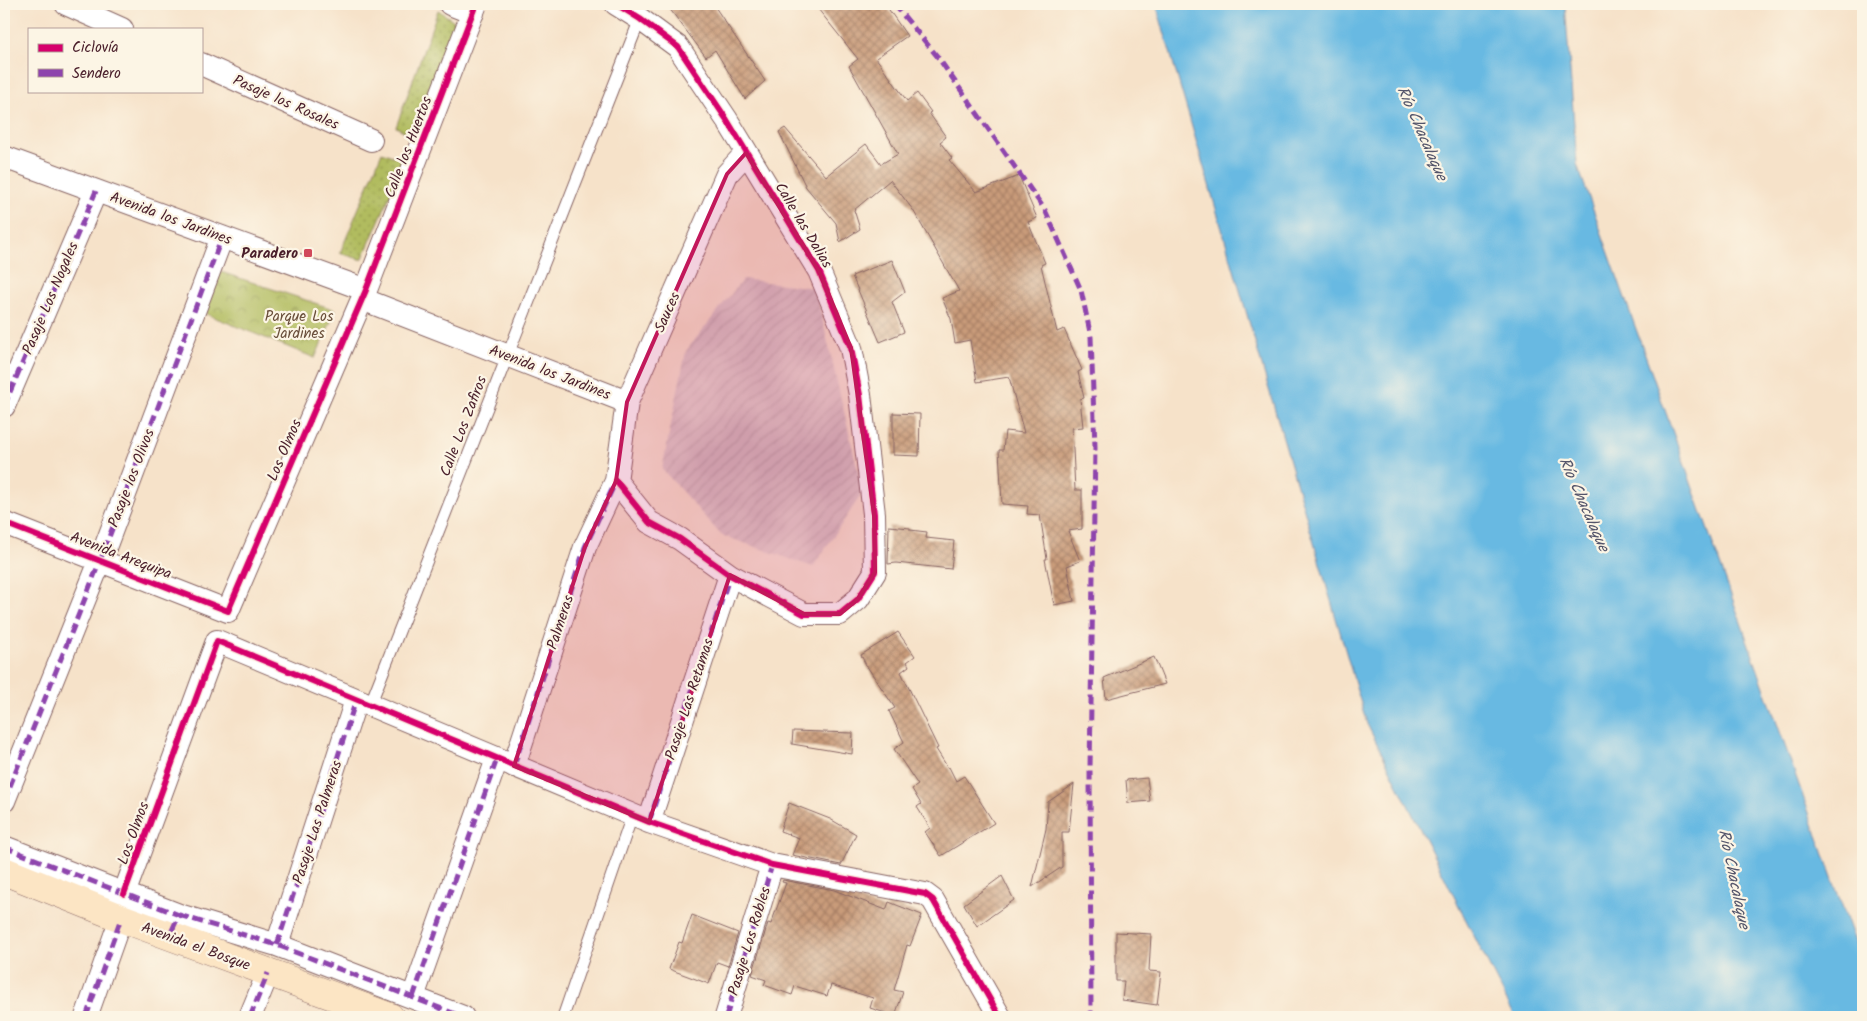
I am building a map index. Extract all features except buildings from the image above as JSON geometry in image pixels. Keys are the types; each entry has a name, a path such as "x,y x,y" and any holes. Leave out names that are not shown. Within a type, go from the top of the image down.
{"street":[{"path":"66,4 120,28"},
{"path":"450,4 474,8"},
{"name":"Calle las Dalias","path":"616,4 678,47 727,120 819,271 851,348 860,395 874,514 875,572 858,599 840,614 804,614 730,575"},
{"name":"Calle los Huertos","path":"364,295 474,8"},
{"name":"Pasaje los Rosales","path":"202,64 372,140"},
{"name":"Sauces","path":"616,481 627,402 727,174 746,153"},
{"name":"Avenida los Jardines","path":"4,157 222,237 507,355 627,402"},
{"name":"Pasaje Los Nogales","path":"4,406 96,191"},
{"name":"Pasaje los Olivos","path":"4,801 100,561 222,237"},
{"name":"Los Olmos","path":"228,611 364,295"},
{"path":"616,481 649,522 680,539 730,575"},
{"name":"Palmeras","path":"413,997 505,762 584,547 616,481"},
{"name":"Avenida Arequipa","path":"4,523 228,611"},
{"name":"Pasaje Las Retamas","path":"640,819 730,575"},
{"name":"Los Olmos","path":"86,1017 122,906 217,641 363,703"},
{"path":"363,703 640,819 772,865 924,894 933,900 1000,1017"},
{"name":"Pasaje Las Palmeras","path":"277,944 363,703"},
{"path":"4,847 122,906"},
{"name":"Pasaje Los Robles","path":"726,1017 772,865"},
{"name":"Avenida el Bosque","path":"4,871 122,906 174,926 268,973 390,1017"},
{"path":"174,926 277,944 463,1017"},
{"path":"250,1017 268,973"}],"lane":[{"name":"Calle Los Zafiros","path":"363,703 507,355 640,19"},
{"path":"562,1017 640,819"}],"highlighted area":[{"path":"746,153 819,271 851,348 874,514 875,572 858,599 840,614 804,614 730,575 649,822 514,766 585,547 616,481 627,402 727,174"}],"shaded area":[{"path":"743,279 815,288 863,492 813,567 721,535 662,469 686,351"}],"green space":[{"path":"438,10 457,23 415,137 396,127"},
{"path":"382,152 405,161 362,260 340,253"},
{"name":"Parque Los Jardines","path":"218,271 336,310 315,358 206,314"}],"water":[{"name":"Río Chacalaque","path":"1156,4 1565,4 1577,164 1863,964 1863,1017 1515,1017 1367,724"}],"marked path":[{"path":"894,4 937,56 1045,210 1081,290 1091,337 1095,447 1090,768 1091,1017"},
{"path":"4,406 96,191"},
{"path":"4,801 100,561 222,237"},
{"path":"514,766 585,547 616,481"},
{"path":"649,822 730,575"},
{"path":"277,945 356,700"},
{"path":"413,997 497,759"},
{"path":"4,847 179,915 169,937"},
{"path":"726,1017 772,865"},
{"path":"179,915 277,945 463,1017"},
{"path":"86,1017 121,918"},
{"path":"250,1017 268,973"}],"cycle path":[{"path":"4,523 228,611 366,290 476,4"},
{"path":"616,4 678,47 727,120 819,271 851,348 860,395 874,514 875,572 858,599 840,614 804,614 730,575 680,539 649,522 616,481"},
{"path":"124,894 217,641 649,822 772,865 925,894 933,900 1000,1017"}],"place":[{"name":"Paradero","path":"308,253"}]}
